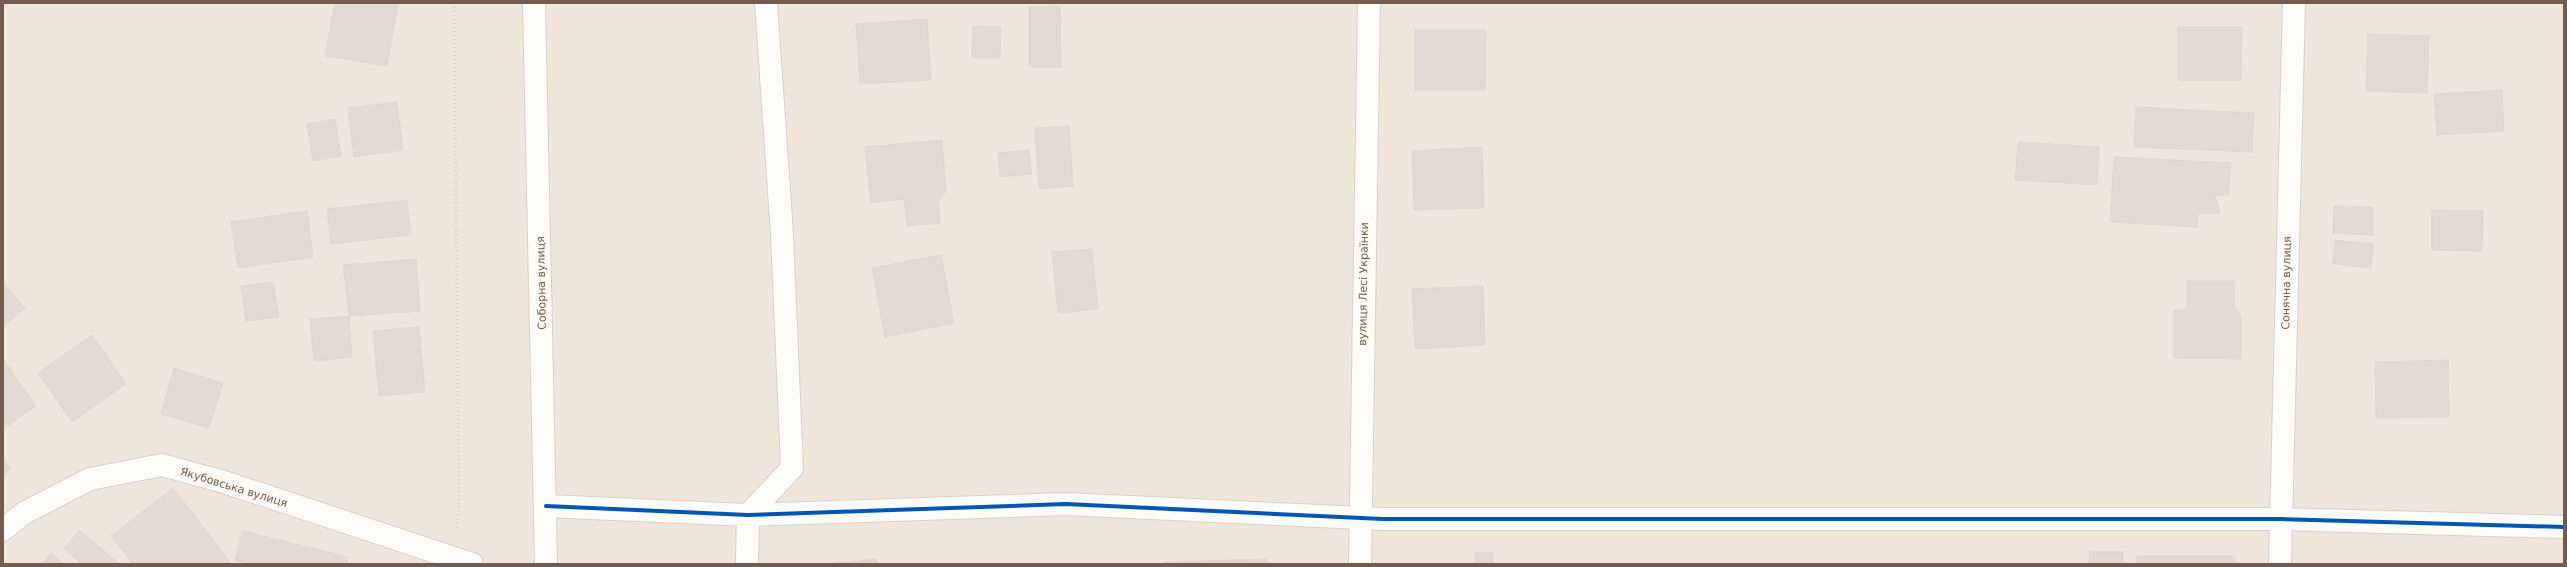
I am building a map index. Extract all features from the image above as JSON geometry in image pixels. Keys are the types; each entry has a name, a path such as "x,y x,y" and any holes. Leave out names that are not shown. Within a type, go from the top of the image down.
{"street":[{"name":"Соборна вулиця","path":"534,3 546,506 546,564"},
{"path":"747,564 748,515 792,468 782,234 766,3"},
{"name":"вулиця Лесі Українки","path":"1360,564 1362,518 1362,353 1368,3"},
{"name":"Сонячна вулиця","path":"2280,564 2294,3"},
{"name":"Якубовська вулиця","path":"3,530 24,513 90,479 162,465 224,482 463,561"},
{"path":"546,506 748,515 1066,504 1362,518 2281,519 2564,527"}],"path":[{"path":"454,3 459,506 463,561"}],"shaded area":[{"path":"3,3 2564,3 2564,564 3,564"}],"building":[{"path":"335,3 398,4 387,66 325,56"},
{"path":"1060,6 1061,67 1029,67 1029,7"},
{"path":"927,19 931,80 860,84 856,24"},
{"path":"973,26 1001,27 1000,58 972,58"},
{"path":"2178,27 2242,27 2241,80 2178,80"},
{"path":"1415,30 1486,30 1485,90 1415,90"},
{"path":"2368,34 2429,36 2427,93 2366,91"},
{"path":"2502,90 2504,131 2437,135 2434,94"},
{"path":"397,102 403,150 354,157 348,108"},
{"path":"2136,107 2254,113 2252,152 2134,147"},
{"path":"335,119 341,156 313,161 307,124"},
{"path":"1069,126 1073,186 1039,189 1035,128"},
{"path":"942,140 946,191 938,202 940,223 907,226 904,199 871,203 865,147"},
{"path":"2018,142 2099,147 2097,185 2015,180"},
{"path":"1482,147 1484,208 1414,210 1412,151"},
{"path":"1029,150 1032,174 1000,177 998,153"},
{"path":"2114,157 2231,163 2228,195 2215,195 2220,214 2198,213 2197,227 2110,222"},
{"path":"407,200 411,235 331,244 327,209"},
{"path":"2334,206 2373,207 2373,235 2333,233"},
{"path":"2432,210 2483,211 2482,251 2432,250"},
{"path":"307,211 313,257 238,268 231,222"},
{"path":"2335,240 2373,244 2371,268 2333,264"},
{"path":"1092,249 1098,309 1058,313 1052,252"},
{"path":"941,255 954,323 885,337 872,268"},
{"path":"416,259 420,311 349,316 343,265"},
{"path":"2187,281 2234,281 2234,306 2241,316 2241,359 2174,358 2174,310 2187,310"},
{"path":"273,282 279,317 246,321 241,286"},
{"path":"3,283 25,308 3,327"},
{"path":"1483,286 1485,345 1415,349 1412,289"},
{"path":"349,316 352,357 314,361 310,319"},
{"path":"419,327 425,392 379,396 373,331"},
{"path":"92,335 126,384 72,422 38,373"},
{"path":"3,359 36,406 3,429"},
{"path":"2448,360 2449,417 2376,418 2375,362"},
{"path":"174,368 223,383 209,428 161,414"},
{"path":"3,460 11,468 3,476"},
{"path":"173,488 232,564 133,564 111,536"},
{"path":"79,530 119,564 82,564 64,549"},
{"path":"243,531 348,557 346,564 250,564 235,560"},
{"path":"1493,552 1493,564 1476,564 1475,553"},
{"path":"2089,552 2123,552 2123,564 2089,564"},
{"path":"51,553 64,564 42,564"},
{"path":"2137,556 2235,556 2235,564 2137,564"},
{"path":"877,559 877,564 828,564"},
{"path":"1266,559 1267,564 1165,564 1165,562"}],"cycle path":[{"path":"546,506 748,515 1066,504 1383,519 2281,519 2564,527"}]}
